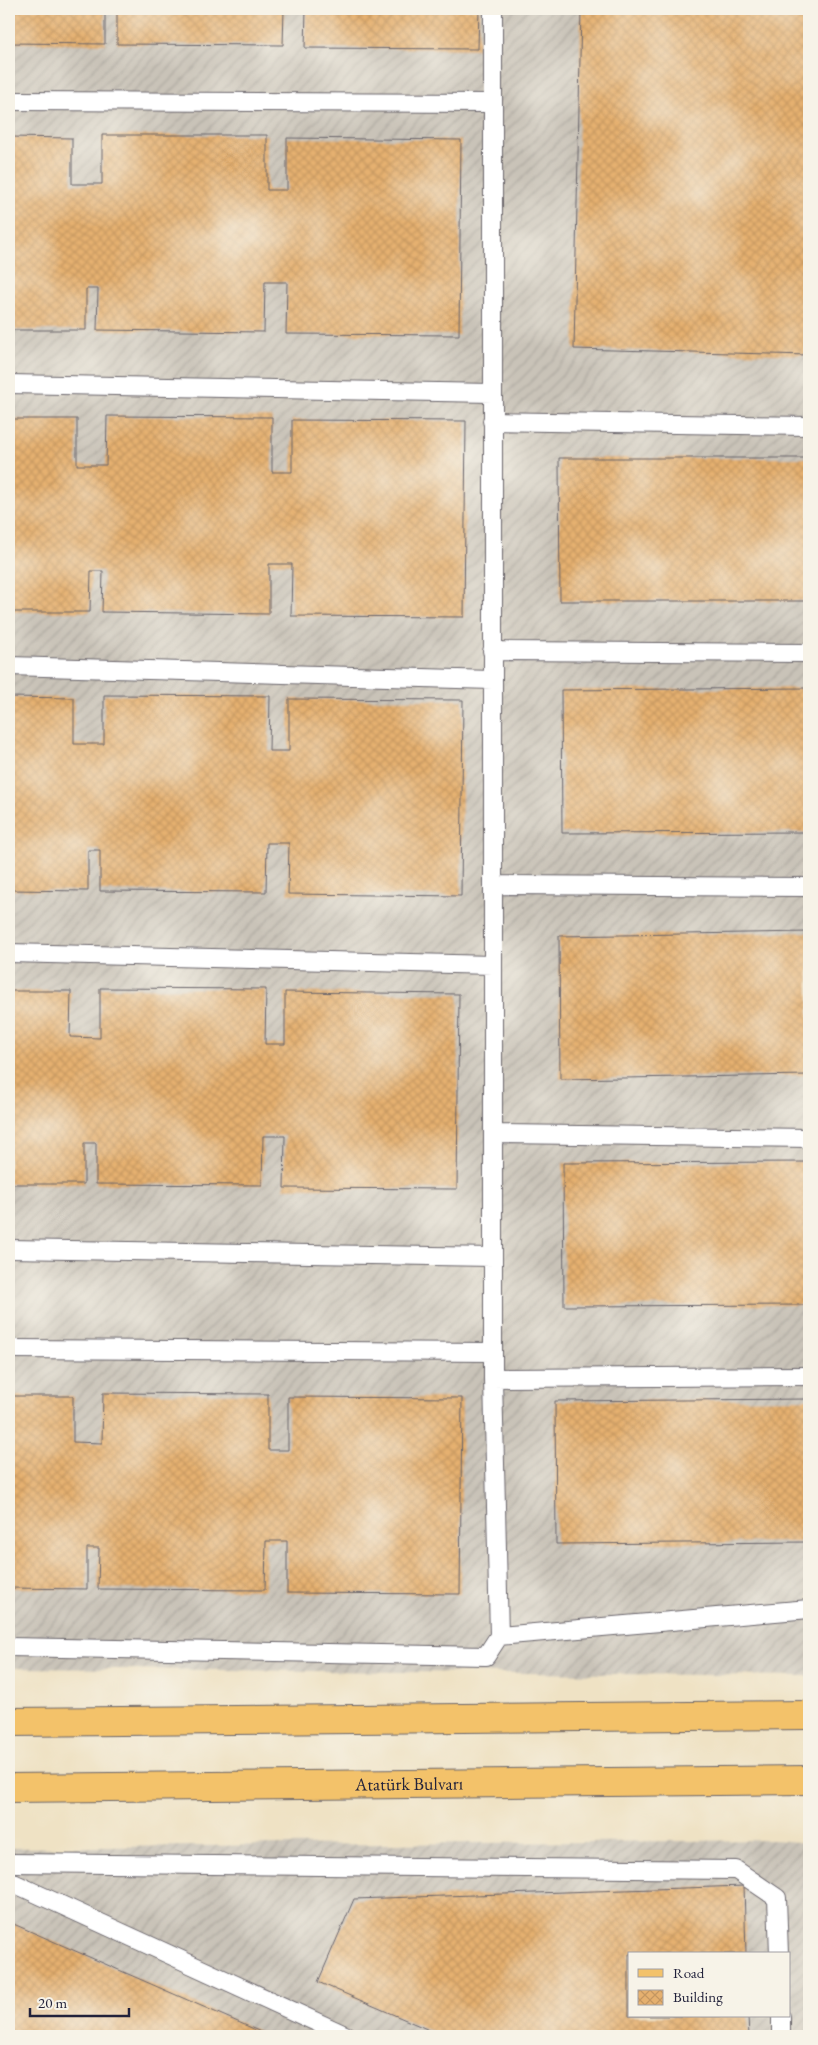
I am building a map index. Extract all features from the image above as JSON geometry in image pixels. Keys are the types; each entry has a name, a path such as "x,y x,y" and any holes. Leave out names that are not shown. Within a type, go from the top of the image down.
{"main road":[{"path":"9,1722 809,1715"},
{"name":"Atatürk Bulvarı","path":"9,1788 809,1780"}],"lane":[{"path":"9,1647 486,1656 499,1636 493,1378 493,9"},
{"path":"9,101 492,103"},
{"path":"9,384 492,392"},
{"path":"492,420 809,426"},
{"path":"492,651 809,653"},
{"path":"9,666 492,680"},
{"path":"493,885 809,887"},
{"path":"9,952 493,965"},
{"path":"493,1134 809,1138"},
{"path":"9,1249 493,1256"},
{"path":"9,1349 493,1352"},
{"path":"493,1378 809,1376"},
{"path":"499,1636 809,1608"},
{"path":"9,1863 736,1870 777,1898 779,1952"},
{"path":"9,1881 347,2036"},
{"path":"781,2036 782,2018"}],"shaded area":[{"path":"9,9 809,9 809,1676 9,1668"},
{"path":"775,1840 809,1843 809,2036 9,2036 9,1848"}],"building":[{"path":"9,9 105,9 105,44 9,43"},
{"path":"117,9 284,9 283,45 117,44"},
{"path":"306,9 479,9 478,49 305,48"},
{"path":"581,9 809,9 809,355 574,349"},
{"path":"102,135 267,135 267,190 287,190 287,138 461,140 459,335 286,334 287,282 265,282 264,332 97,330 98,289 86,289 86,330 9,330 9,137 72,138 72,184 102,184"},
{"path":"107,416 272,417 272,472 292,472 292,420 466,421 464,617 291,616 292,564 269,564 269,614 102,612 103,571 91,571 90,612 9,612 9,419 77,419 77,465 106,465"},
{"path":"559,458 809,458 809,601 560,601"},
{"path":"809,688 809,832 562,833 561,690"},
{"path":"104,695 270,696 269,751 289,751 289,699 463,700 461,896 288,894 289,843 267,843 266,892 100,891 100,850 88,850 88,891 9,890 9,697 74,698 74,744 104,744"},
{"path":"809,932 809,1075 560,1079 559,936"},
{"path":"100,988 266,989 265,1044 285,1044 285,992 459,994 457,1189 284,1188 285,1136 263,1136 262,1185 96,1184 96,1143 84,1143 84,1184 9,1184 9,991 71,991 70,1037 100,1038"},
{"path":"809,1162 809,1305 564,1306 563,1163"},
{"path":"103,1393 268,1394 268,1450 288,1450 288,1397 462,1398 460,1594 287,1593 287,1541 266,1541 265,1590 98,1589 99,1548 87,1548 87,1589 9,1588 9,1396 73,1396 73,1442 102,1443"},
{"path":"809,1399 809,1542 556,1544 555,1401"},
{"path":"744,1886 746,1952 628,1952 628,2018 748,2018 749,2036 443,2036 318,1982 354,1899"},
{"path":"9,1922 270,2036 9,2036"}]}
